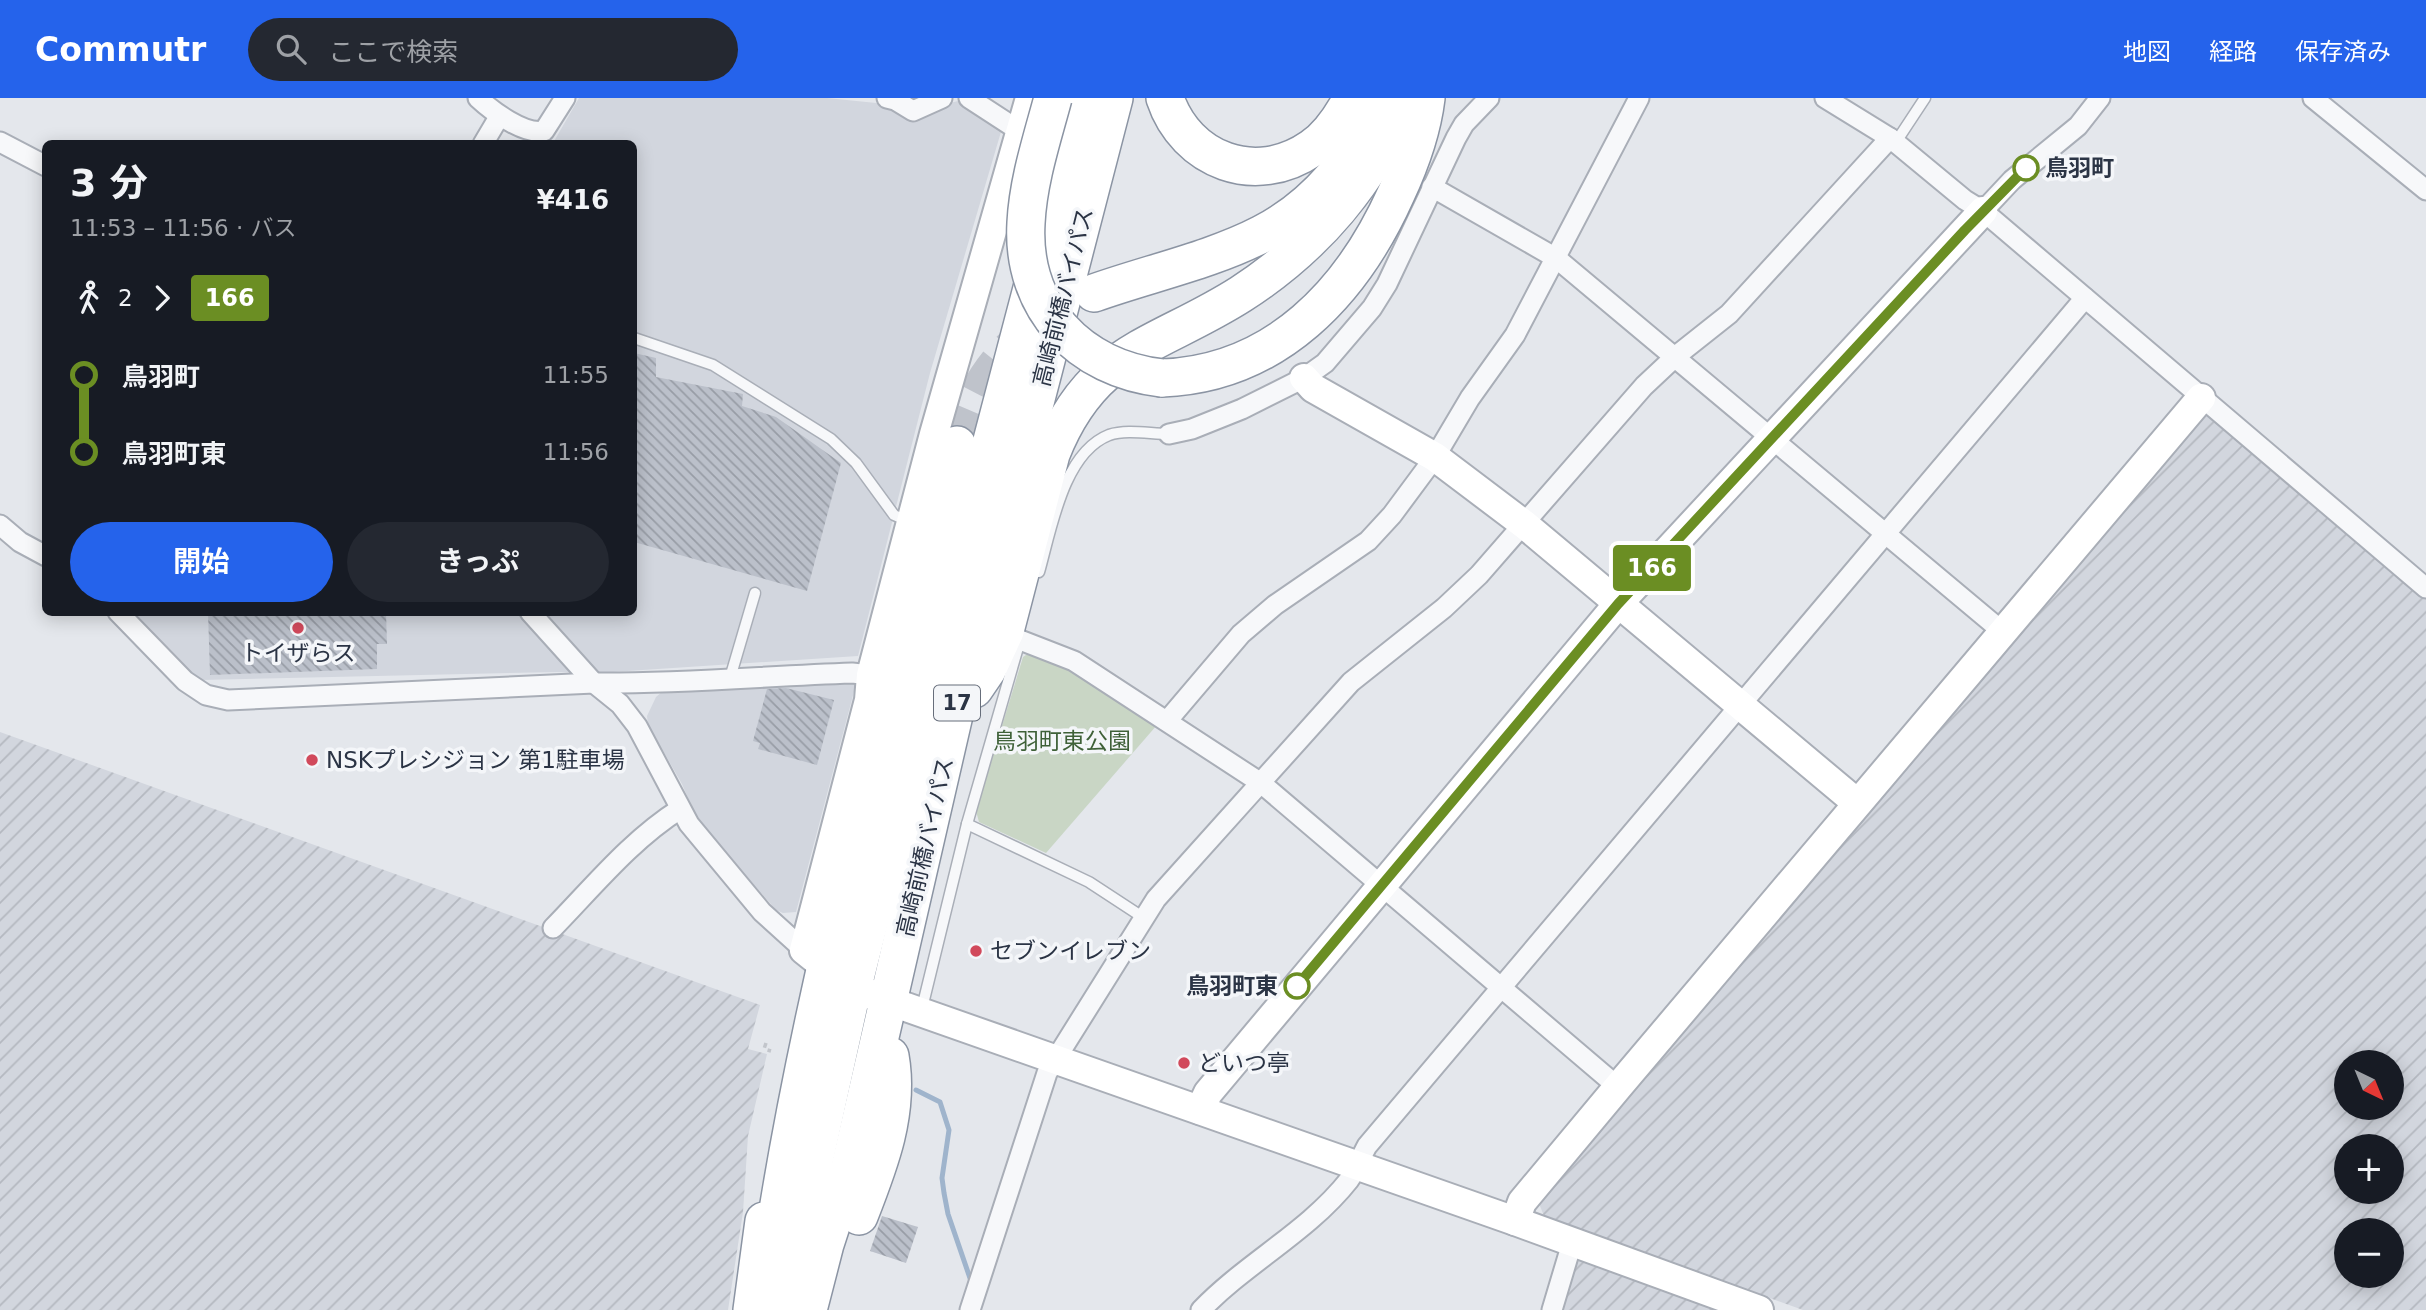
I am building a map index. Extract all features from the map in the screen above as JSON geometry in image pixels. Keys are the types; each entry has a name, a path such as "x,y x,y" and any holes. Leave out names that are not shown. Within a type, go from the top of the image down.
{"highway":[{"path":"1053,98 1037,160 1026,223 1026,247 1037,290 1054,320 1083,350 1115,368 1162,377 1200,375 1241,361 1295,330 1326,303 1362,258 1383,223 1423,123 1426,98"},
{"name":"高崎前橋バイパス","path":"781,1310 827,968 968,532 1082,98"},
{"name":"高崎前橋バイパス","path":"811,1310 825,1244 898,1016 954,715 1114,98"},
{"path":"1165,98 1178,127 1186,137 1212,156 1246,167 1284,162 1312,148 1326,137 1339,121 1352,98"},
{"path":"1094,293 1237,245 1277,226 1311,200 1347,159 1378,98"},
{"path":"954,715 987,670 1005,631 1051,453 1082,396 1100,376 1122,359 1240,294 1294,254 1363,180 1406,98"},
{"path":"762,1310 800,1079 957,445"},
{"path":"752,1310 791,1021 827,968"}],"street":[{"path":"478,98 499,117 533,132 544,131 565,98"},
{"path":"887,98 913,111 942,98"},
{"path":"969,98 1012,126 1022,128"},
{"path":"827,968 872,675 934,434 1030,98"},
{"path":"1169,433 1214,421 1304,378 1325,363 1371,309 1387,284 1464,124 1489,98"},
{"path":"1167,721 1241,634 1275,605 1368,541 1392,515 1435,457 1470,398 1515,335 1639,98"},
{"path":"1825,98 1893,140 1965,200 1983,211 2426,587"},
{"path":"1200,1110 1208,1093 1618,604 2012,180 2078,126 2100,98"},
{"path":"2313,98 2426,190"},
{"path":"485,140 499,117"},
{"path":"970,1310 1047,1073 1156,899 1352,682 1460,594 1525,525 1644,386 1676,356 1729,314 1893,140"},
{"path":"0,142 42,164"},
{"path":"1432,187 1556,257 2003,632"},
{"path":"1201,1310 1309,1219 1348,1182 1367,1146 2085,298"},
{"path":"1304,378 1313,388 1435,457 1525,525 1857,803"},
{"path":"1515,1221 1522,1202 2201,398"},
{"path":"0,525 20,542 42,554"},
{"path":"122,616 185,681 206,695 229,700 594,683 645,684 852,673 872,675"},
{"path":"534,616 594,683 620,704 637,726 689,824 762,912 827,968 898,1016 1055,1059 1759,1310"},
{"path":"1022,633 1074,661 1261,783 1618,1087"},
{"path":"553,928 624,854 680,809"},
{"path":"1552,1310 1572,1243"}],"lane":[{"path":"1893,140 1925,98"},
{"path":"637,339 713,365 831,439 856,463 894,515 912,521"},
{"path":"1038,578 1062,490 1086,451 1110,435 1124,432 1169,433"},
{"path":"730,678 755,593"},
{"path":"898,1016 967,824 1022,633"},
{"path":"967,824 1089,882 1144,918"}],"path":[{"path":"766,1043 764,1049 771,1051"}],"shaded area":[{"path":"579,98 827,98 886,104 915,122 950,103 962,100 1003,125 930,373 858,656 597,673 201,680 189,672 136,616 637,616 637,140 555,140"},
{"path":"2208,415 2426,599 2426,1310 1803,1310 1544,1216 1538,1201 2195,421"},
{"path":"840,679 856,684 796,912 783,913 776,910 697,820 682,784 648,725 647,716 656,697 663,691"},
{"path":"0,732 760,1005 748,1049 767,1054 748,1136 743,1212 728,1310 0,1310"},
{"path":"1575,1259 1717,1310 1561,1310"}],"green space":[{"name":"鳥羽町東公園","path":"1032,651 1057,661 1157,725 1046,853 979,822 976,811 1023,657"}],"building":[{"path":"637,354 656,358 656,377 743,394 742,406 776,417 841,463 807,591 637,543"},
{"name":"トイザらス","path":"208,616 386,616 387,644 377,644 377,669 210,675"},
{"path":"786,688 834,700 817,765 758,749 760,743 753,741 767,689"},
{"path":"882,1216 918,1227 906,1263 870,1251"}],"waterway":[{"path":"916,1090 940,1102 949,1130 942,1178 944,1193 948,1214 972,1284"}],"tunnel":[{"path":"957,445 975,398 991,371 1026,335"}],"bus line":[{"name":"166","path":"1297,986 1618,604 1965,230 2026,168"}],"place":[{"name":"鳥羽町","path":"2026,168"},
{"name":"トイザらス","path":"298,628"},
{"name":"NSKプレシジョン 第1駐車場","path":"312,760"},
{"name":"セブンイレブン","path":"976,951"},
{"name":"鳥羽町東","path":"1297,986"},
{"name":"どいつ亭","path":"1184,1063"}]}
